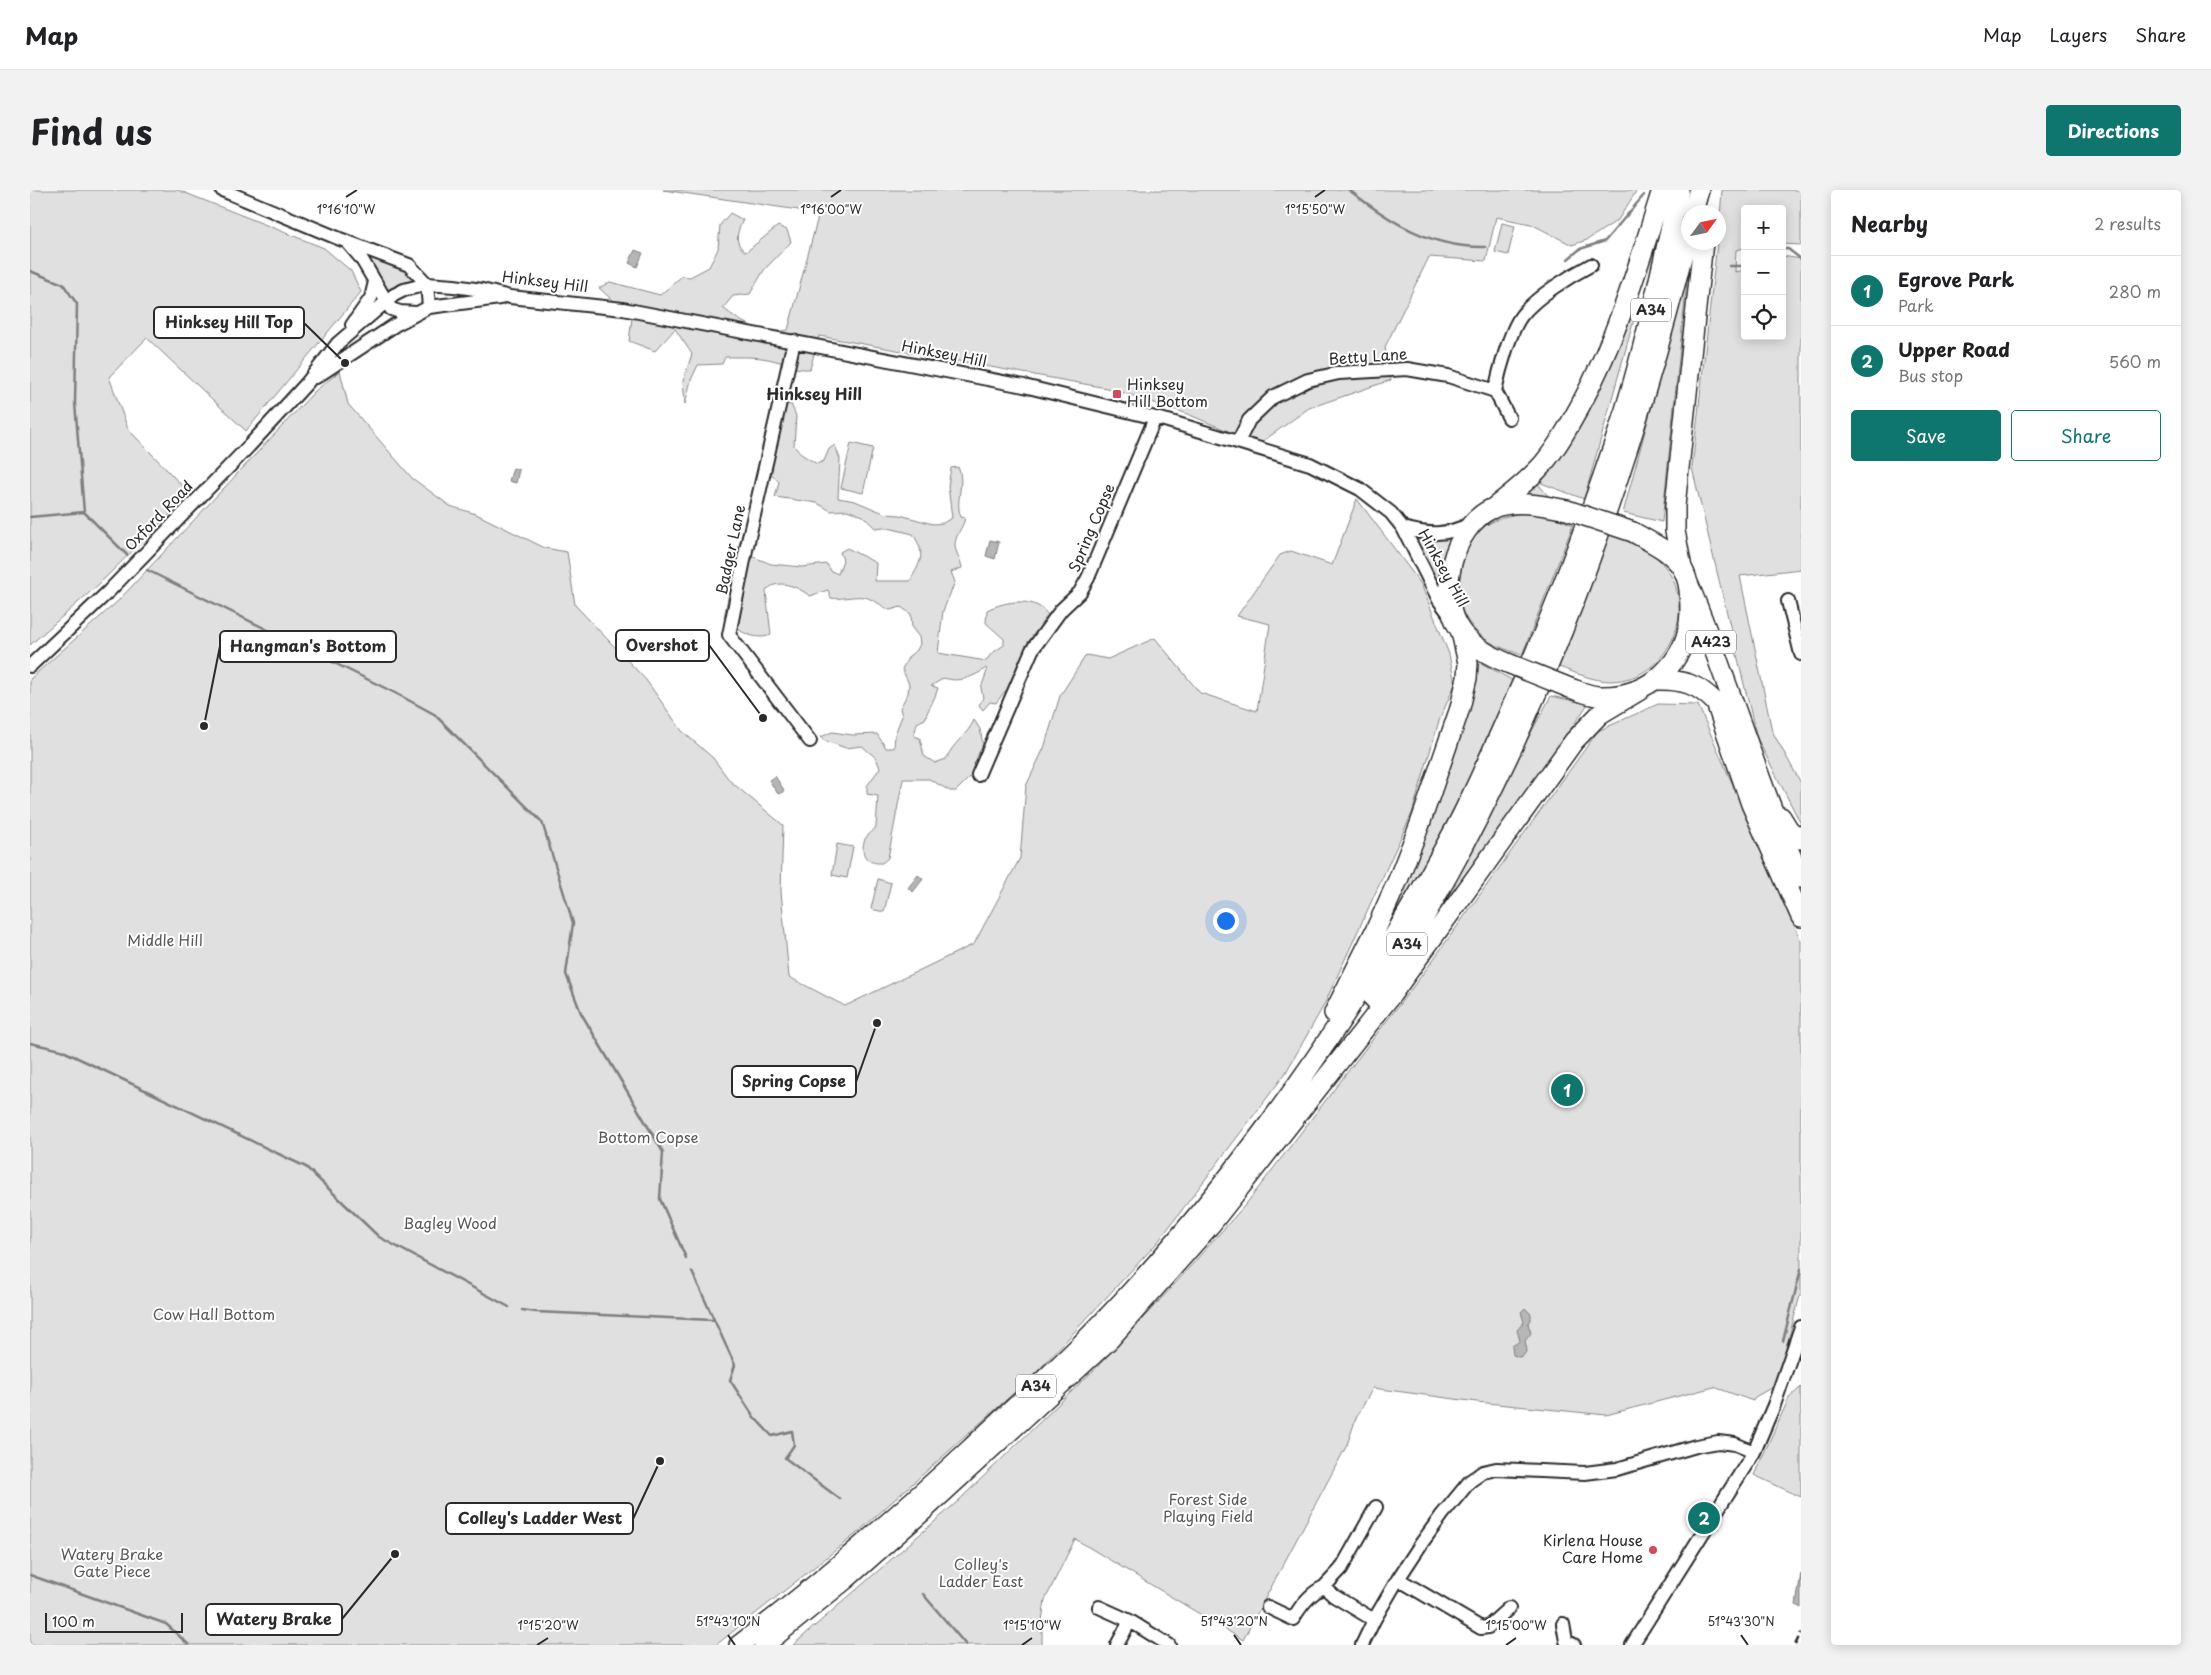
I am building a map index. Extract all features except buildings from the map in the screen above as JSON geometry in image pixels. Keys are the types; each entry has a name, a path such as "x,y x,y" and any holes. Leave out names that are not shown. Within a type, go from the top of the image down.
{"highway":[{"path":"1300,1096 1375,932 1420,824 1460,708 1467,678 1468,663 1450,603 1448,583 1451,564 1456,551 1474,522 1527,480 1544,463 1561,440 1592,384 1631,289 1662,190"},
{"name":"A34","path":"739,1645 838,1566 914,1500 1097,1328 1300,1096 1456,826 1483,773 1539,648 1619,429 1658,287 1680,190"},
{"path":"1696,205 1699,190"},
{"path":"1707,205 1709,190"},
{"name":"A34","path":"764,1645 846,1579 923,1511 1109,1340 1211,1224 1300,1096 1378,994 1432,904 1469,836 1519,733 1570,614 1598,540 1641,411 1684,250"},
{"path":"1300,1096 1392,994 1574,740 1594,719 1656,680 1677,659 1689,624 1685,576 1675,531 1675,506 1702,250"},
{"path":"1492,509 1513,504 1532,504 1566,510 1633,532 1660,548 1685,576"},
{"name":"A423","path":"1685,576 1704,621 1762,786 1801,878"},
{"path":"1458,628 1493,658 1570,688 1597,696 1621,695 1640,690"},
{"path":"1656,680 1675,679 1690,682 1706,692 1716,703 1751,804 1801,917"},
{"path":"1615,705 1658,691 1680,690 1690,693 1712,709 1724,730"},
{"path":"1762,786 1789,830 1801,839"}],"street":[{"path":"222,190 347,242 398,259 415,270 427,284 429,307"},
{"path":"347,242 361,258 391,309 416,313"},
{"path":"1509,418 1495,391 1506,353 1522,315 1564,279 1591,265"},
{"name":"Oxford Road","path":"30,666 109,591 307,383 371,298 375,282"},
{"name":"Oxford Road","path":"338,343 386,302 404,290 427,284 454,286"},
{"name":"Hinksey Hill","path":"454,286 510,297 623,309 1024,386 1155,418 1310,464 1360,490 1391,513 1403,528 1438,600 1458,628"},
{"name":"Oxford Road","path":"307,383 416,313 429,307 471,300 510,297"},
{"name":"Badger Lane","path":"794,341 746,550 729,635 810,741"},
{"name":"Betty Lane","path":"1238,442 1249,420 1273,397 1308,380 1339,373 1407,369 1448,376 1495,391"},
{"name":"Spring Copse","path":"978,776 1032,650 1061,610 1080,592 1088,578 1155,418"},
{"name":"Hinksey Hill","path":"1403,528 1430,535 1445,534 1474,522"},
{"path":"1788,600 1801,654"},
{"path":"1632,1645 1754,1452 1795,1365 1801,1327"},
{"path":"1362,1645 1374,1620 1420,1544 1470,1481 1483,1472 1496,1470 1585,1473 1617,1469 1696,1446 1718,1442 1735,1444 1754,1452"},
{"path":"1268,1606 1293,1619 1308,1597 1314,1591 1324,1587 1341,1569 1376,1507"},
{"path":"1398,1579 1481,1628 1488,1627 1509,1608"},
{"path":"1324,1587 1334,1596 1374,1620"},
{"path":"1099,1607 1130,1621 1169,1645"},
{"path":"1117,1645 1130,1621"},
{"path":"1563,1624 1566,1641 1574,1645"}],"green space":[{"path":"30,190 178,190 324,248 351,271 361,292 246,431 147,338 109,377 128,429 190,494 98,585 30,645"},
{"path":"663,190 1637,190 1618,220 1587,240 1572,245 1531,224 1496,217 1486,261 1429,257 1385,347 1391,380 1309,408 1259,444 1185,413 1112,389 819,336 810,369 799,369 770,359 751,357 725,357 722,364 698,365 691,380 685,404 683,381 692,354 675,329 655,351 629,341 632,318 599,288 610,282 660,295 682,276 690,277 709,267 718,249 720,225 730,213 743,220 737,237 739,245 746,252 778,226 787,230 791,242 764,270 750,294 733,296 723,308 753,327 770,331 788,330 819,213"},
{"path":"1722,190 1801,190 1801,245 1786,244 1786,205 1741,205 1741,249 1736,250 1735,272 1741,271 1741,340 1786,340 1786,257 1801,259 1801,569 1740,576 1772,731 1801,783 1801,824 1757,738 1692,468 1716,250 1726,250 1726,205 1721,205"},
{"path":"1502,223 1515,226 1508,255 1495,252"},
{"path":"368,254 402,267 415,278 386,293 366,258"},
{"path":"1688,271 1662,522 1623,513"},
{"path":"1640,298 1584,499 1541,483 1586,417"},
{"name":"Bagley Wood","path":"340,371 348,404 412,478 450,506 476,514 545,548 567,552 575,605 646,680 682,731 713,758 730,781 783,825 781,891 789,977 845,1006 974,944 1020,858 1026,786 1044,748 1060,696 1086,655 1108,659 1155,638 1200,693 1257,711 1270,624 1237,616 1280,555 1291,551 1332,565 1357,499 1421,584 1449,654 1455,684 1439,721 1412,813 1324,1005 1285,1074 1157,1243 1034,1375 856,1534 716,1645 30,1645 30,679 118,601 315,391"},
{"path":"791,404 796,416 794,446 801,454 817,464 824,461 829,449 835,445 840,459 838,498 855,501 886,514 900,515 933,524 943,523 952,518 948,486 951,468 958,467 961,479 959,511 961,517 965,518 955,545 962,568 951,572 955,582 943,611 938,653 986,661 991,654 1004,645 1004,639 986,623 987,610 1003,604 1020,602 1037,605 1049,617 1010,691 1005,691 996,703 990,702 983,710 979,705 983,698 981,688 987,671 986,668 966,678 955,680 944,678 931,686 938,688 937,692 925,719 917,723 914,736 920,738 924,756 935,763 946,759 974,720 980,729 985,755 974,773 956,791 950,791 929,779 903,779 888,858 882,863 868,860 863,850 865,839 876,827 878,796 867,794 867,786 880,768 876,758 862,746 846,748 823,740 821,737 832,732 853,735 877,734 886,748 894,748 895,734 902,716 900,708 908,693 909,684 902,669 909,656 917,650 920,644 919,637 912,628 911,614 901,607 890,610 864,597 831,598 828,590 810,596 800,589 782,584 771,587 766,591 771,635 764,637 751,636 733,626 724,617 736,560 751,556 771,564 802,567 827,564 831,571 838,574 843,560 840,552 847,548 876,563 875,581 910,581 919,563 920,547 913,534 884,527 875,528 863,516 847,510 831,511 817,503 775,497 779,482 769,471 784,405"},
{"path":"851,443 873,448 863,493 841,488"},
{"path":"1538,476 1539,485 1550,498 1522,498"},
{"path":"1528,513 1557,518 1573,525 1522,655 1491,642 1475,630 1461,609 1458,586 1464,550 1475,534 1499,519"},
{"path":"1609,534 1638,545 1657,557 1673,581 1679,600 1678,619 1673,638 1663,655 1649,668 1631,677 1604,681 1559,667"},
{"path":"1458,535 1443,556 1446,563 1441,592 1412,538 1433,540"},
{"path":"1479,662 1512,680 1483,749 1466,783 1432,850 1377,949 1430,823"},
{"path":"1551,696 1588,704 1423,942 1419,938"},
{"path":"1658,704 1698,705 1801,941 1801,1292 1776,1385 1755,1397 1753,1401 1714,1387 1606,1415 1477,1402 1373,1388 1356,1418 1347,1445 1243,1640 1075,1539 1045,1600 1042,1621 1042,1645 793,1645 957,1502 1098,1366 1172,1287 1246,1204 1422,975 1598,731"},
{"path":"837,844 853,847 847,878 832,875"},
{"path":"878,879 891,883 884,912 871,909"},
{"path":"1801,1387 1801,1497 1754,1475 1789,1398"}],"shaded area":[{"path":"635,250 643,253 637,267 629,263"},
{"path":"513,468 519,470 516,483 509,481"},
{"path":"990,540 999,542 995,559 986,556"},
{"path":"775,776 784,790 782,793 778,794 769,780"},
{"path":"918,875 923,879 913,892 908,888"},
{"path":"1525,1308 1531,1314 1531,1320 1528,1324 1531,1333 1525,1341 1527,1350 1523,1356 1518,1357 1513,1355 1512,1346 1520,1341 1517,1330 1524,1322 1521,1312"},
{"path":"1801,1573 1801,1608 1796,1605"}],"waterway":[{"path":"1349,190 1380,213 1412,231 1447,243 1485,247"},
{"path":"1568,259 1580,249 1605,241 1644,195"},
{"path":"1786,249 1801,259"},
{"path":"1729,266 1741,266"},
{"path":"30,271 63,284 77,304 75,403 84,512"},
{"path":"30,517 84,512 127,555"},
{"path":"147,570 434,714 542,822 573,923 566,974 581,1013 663,1152 660,1199 686,1258"},
{"path":"30,1043 61,1050 306,1167 379,1237 509,1307"},
{"path":"1783,1341 1801,1269"},
{"path":"692,1272 735,1365 730,1380 754,1417 772,1436 792,1431 794,1445 785,1458 840,1499"},
{"path":"522,1310 713,1320"},
{"path":"30,1575 166,1624 189,1645"},
{"path":"923,1594 966,1645"}],"railway":[{"path":"1795,1645 1801,1633"}],"place":[{"name":"Hinksey Hill Top","path":"345,363"},
{"name":"Hinksey Hill Bottom","path":"1117,394"},
{"name":"Overshot","path":"763,718"},
{"name":"Hangman's Bottom","path":"204,726"},
{"name":"Spring Copse","path":"877,1023"},
{"name":"Egrove Park","path":"1567,1090"},
{"name":"Colley's Ladder West","path":"660,1461"},
{"name":"Upper Road","path":"1704,1518"},
{"name":"Kirlena House Care Home","path":"1653,1550"},
{"name":"Watery Brake","path":"395,1554"}],"district":[{"name":"Hinksey Hill","path":"814,394"}],"park label":[{"name":"Middle Hill","path":"165,941"},
{"name":"Bottom Copse","path":"648,1138"},
{"name":"Cow Hall Bottom","path":"214,1315"},
{"name":"Forest Side Playing Field","path":"1208,1508"},
{"name":"Watery Brake Gate Piece","path":"112,1564"},
{"name":"Colley's Ladder East","path":"981,1574"}]}
